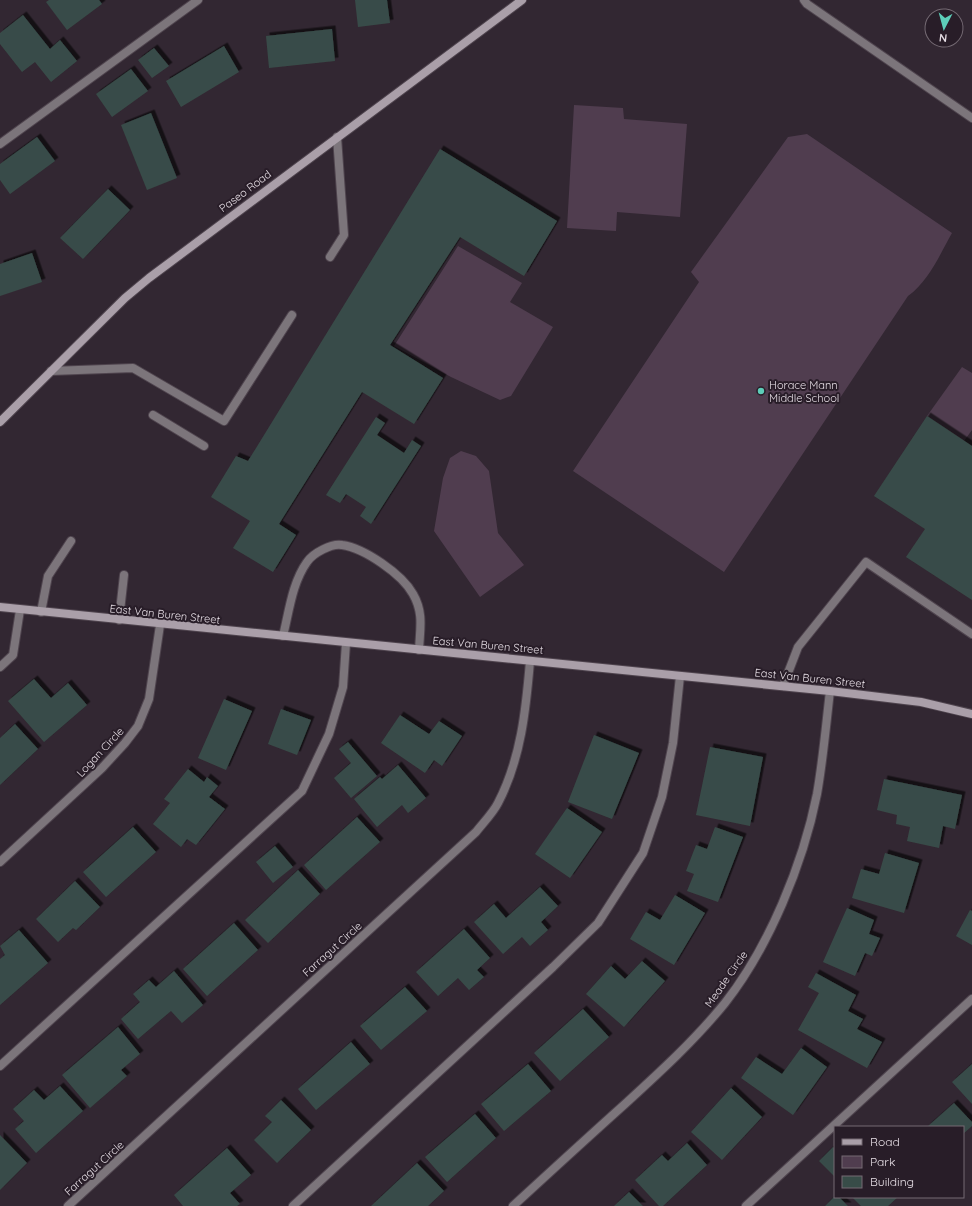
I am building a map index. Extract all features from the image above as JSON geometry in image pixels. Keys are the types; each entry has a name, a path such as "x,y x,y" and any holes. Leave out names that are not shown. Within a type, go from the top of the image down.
{"street":[{"path":"0,144 198,0"},
{"name":"Paseo Road","path":"0,422 125,298 149,278 522,0"},
{"path":"804,0 807,4 972,118"},
{"path":"330,257 344,234 337,137"},
{"path":"52,371 133,368 224,421 292,315"},
{"path":"153,415 204,446"},
{"path":"41,612 48,576 71,541"},
{"path":"283,636 296,584 308,561 318,551 341,544 370,555 394,573 412,593 421,613 419,650"},
{"path":"783,686 798,647 866,562 972,634"},
{"path":"119,620 124,575"},
{"name":"East Van Buren Street","path":"0,607 160,625 530,660 830,691 921,702 972,714"},
{"path":"0,667 13,655 20,610"},
{"name":"Logan Circle","path":"0,862 102,768 138,726 149,699 160,625"},
{"path":"0,1066 302,791 329,734 342,687 346,643"},
{"name":"Farragut Circle","path":"68,1206 476,832 498,804 520,741 530,660"},
{"path":"293,1206 554,968 598,923 643,853 662,797 673,743 680,676"},
{"name":"Meade Circle","path":"513,1206 693,1040 725,1003 749,969 773,924 791,879 806,835 816,795 830,691"},
{"path":"746,1206 972,999"}],"green space":[{"path":"574,105 623,108 624,119 687,124 680,217 617,212 616,231 567,228"},
{"path":"807,134 952,233 928,275 908,296 724,572 573,471 699,282 691,272 788,137"},
{"path":"458,246 522,283 510,302 553,327 511,396 500,400 451,377 394,346"},
{"path":"962,367 972,373 972,430 964,441 927,416"},
{"path":"461,451 476,456 489,471 498,533 524,565 480,597 434,531 443,478 450,458"}],"building":[{"path":"49,0 99,0 102,4 67,30 46,2"},
{"path":"355,0 387,0 390,23 358,27"},
{"path":"23,15 50,49 60,40 77,61 51,82 35,62 22,72 0,44 0,33"},
{"path":"332,29 335,61 269,68 266,36"},
{"path":"224,46 239,72 181,107 166,81"},
{"path":"154,48 169,66 152,78 138,60"},
{"path":"131,69 148,91 112,117 96,94"},
{"path":"151,113 177,178 147,190 121,125"},
{"path":"37,137 55,161 10,194 0,180 0,164"},
{"path":"440,149 557,221 524,276 460,237 390,345 443,378 414,424 362,392 279,524 296,535 273,572 233,548 250,521 211,497 236,456 248,461"},
{"path":"108,189 130,210 83,259 60,238"},
{"path":"32,253 42,282 0,296 0,264"},
{"path":"927,416 972,446 972,600 906,557 925,529 874,496"},
{"path":"376,417 385,423 377,435 404,453 412,440 421,446 371,524 360,516 366,507 346,494 340,503 326,495"},
{"path":"34,679 51,698 68,683 87,705 44,742 8,701"},
{"path":"224,699 252,711 226,770 198,758"},
{"path":"281,709 311,720 297,755 268,744"},
{"path":"400,715 429,734 439,721 462,736 442,766 434,760 425,773 381,743"},
{"path":"15,724 38,749 0,785 0,738"},
{"path":"594,735 639,753 612,819 568,802"},
{"path":"348,742 377,776 351,798 334,778 351,763 339,749"},
{"path":"710,747 763,757 750,826 696,815"},
{"path":"398,765 426,798 408,813 402,805 377,827 354,799 380,777 382,779"},
{"path":"188,769 204,782 207,777 218,786 209,797 225,809 196,845 187,839 181,847 153,824 170,803 164,799"},
{"path":"884,779 962,795 955,829 943,826 939,848 907,841 910,827 896,824 897,815 877,810"},
{"path":"567,808 602,832 570,878 535,854"},
{"path":"357,817 380,842 326,890 304,865"},
{"path":"133,827 156,852 106,897 83,872"},
{"path":"715,827 743,837 718,902 687,891 694,874 686,871 696,845 707,849"},
{"path":"275,846 293,867 273,883 256,862"},
{"path":"885,853 919,863 904,913 852,898 861,869 879,874"},
{"path":"298,870 320,894 268,943 245,920"},
{"path":"75,881 100,907 76,930 73,928 58,942 36,919"},
{"path":"540,887 558,906 541,922 548,930 530,946 522,937 503,954 474,922 494,904 506,918"},
{"path":"675,895 705,913 674,965 630,939 646,912 660,920"},
{"path":"847,908 874,920 869,934 880,938 872,956 865,953 855,976 823,962"},
{"path":"970,910 972,911 972,945 956,936"},
{"path":"234,923 258,950 207,996 183,969"},
{"path":"464,929 490,958 477,970 484,977 469,990 458,978 438,996 416,972"},
{"path":"19,930 48,963 0,1005 0,959 5,955 0,946"},
{"path":"642,961 665,981 624,1027 586,994 611,966 625,979"},
{"path":"174,971 203,1005 182,1023 171,1011 138,1039 121,1019 140,1002 133,994 149,980 156,987"},
{"path":"816,973 856,995 848,1011 863,1019 857,1029 882,1042 867,1068 798,1030 819,993 808,987"},
{"path":"405,987 427,1011 381,1050 360,1026"},
{"path":"583,1009 609,1037 560,1081 534,1053"},
{"path":"118,1027 140,1054 121,1070 127,1076 90,1108 62,1075"},
{"path":"351,1042 370,1064 316,1110 298,1089"},
{"path":"801,1048 827,1067 793,1115 741,1078 756,1057 782,1074"},
{"path":"528,1064 551,1091 504,1131 481,1104"},
{"path":"972,1064 972,1104 952,1082"},
{"path":"60,1086 83,1111 36,1153 15,1129 24,1121 13,1109 34,1090 44,1100"},
{"path":"731,1088 762,1117 722,1160 691,1132"},
{"path":"281,1100 311,1130 277,1163 254,1140 272,1122 265,1116"},
{"path":"954,1103 972,1122 972,1126 964,1133 964,1126 928,1126"},
{"path":"475,1114 496,1138 447,1182 425,1157"},
{"path":"0,1135 27,1163 0,1190"},
{"path":"687,1143 707,1165 663,1206 659,1206 635,1180 662,1155 668,1161"},
{"path":"833,1147 834,1148 834,1176 819,1161"},
{"path":"227,1148 251,1175 230,1193 240,1204 237,1206 183,1206 174,1195"},
{"path":"417,1163 444,1191 428,1206 371,1206"},
{"path":"629,1192 643,1206 614,1206"},
{"path":"834,1197 840,1198 848,1206 825,1206"},
{"path":"853,1198 897,1198 888,1206 861,1206"}],"place":[{"name":"Horace Mann Middle School","path":"761,391"}]}
